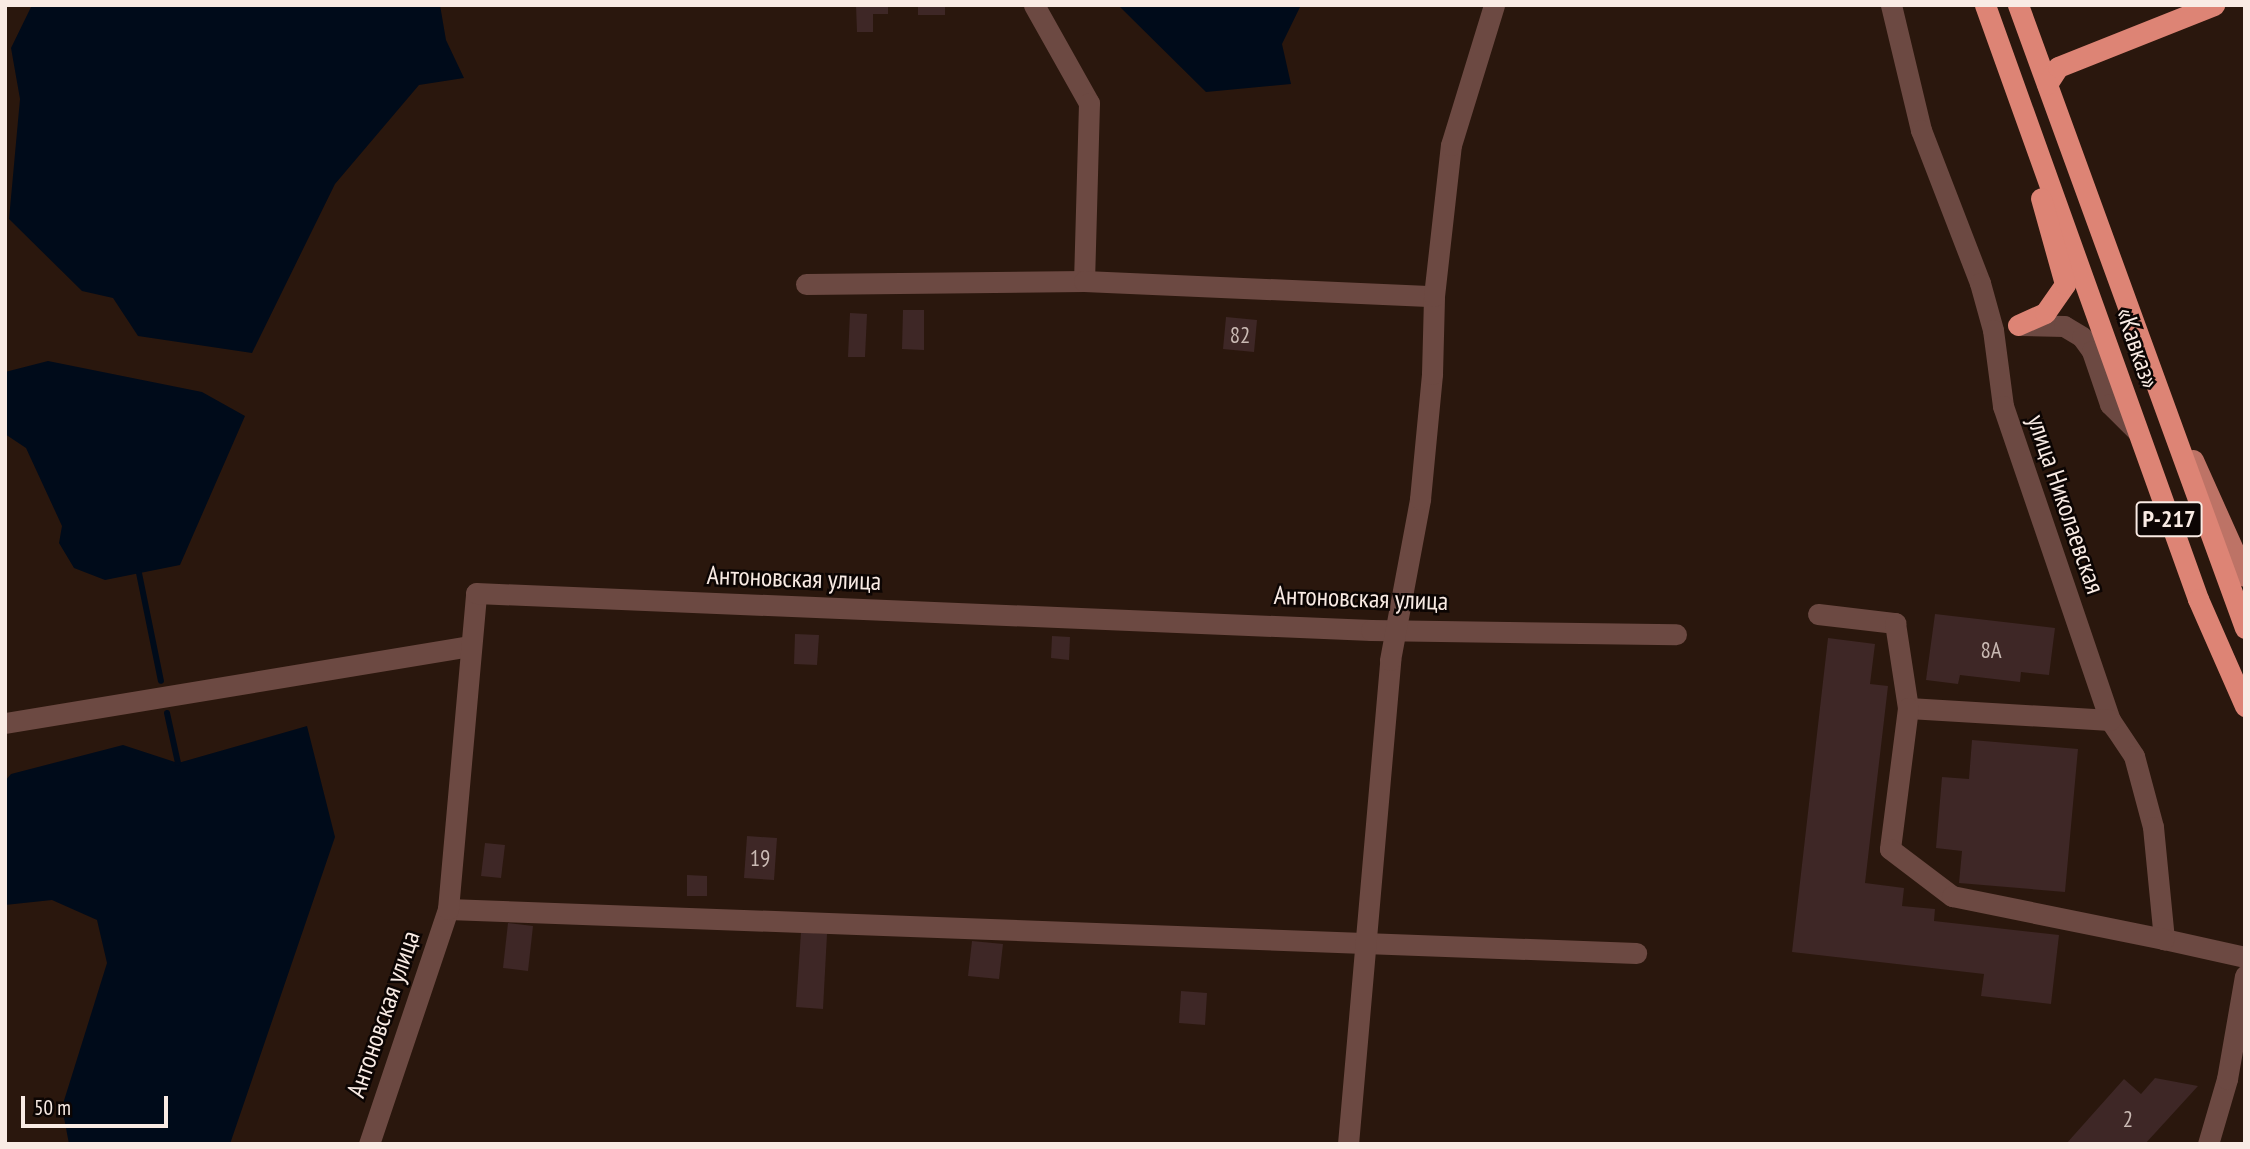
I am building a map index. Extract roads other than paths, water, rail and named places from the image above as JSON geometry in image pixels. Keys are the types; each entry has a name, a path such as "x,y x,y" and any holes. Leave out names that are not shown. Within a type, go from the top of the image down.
{"highway":[{"name":"«Кавказ»","path":"1985,5 2198,599 2245,706"},
{"name":"«Кавказ»","path":"2018,5 2048,70 2245,628"},
{"path":"2048,70 2214,5"},
{"path":"2018,325 2045,313 2058,299 2065,284 2025,146 2028,122"}],"main road":[{"path":"2154,373 2245,576"}],"street":[{"path":"1034,5 1089,103 1084,281"},
{"path":"1348,1144 1363,943 1396,628 1420,499 1432,374 1434,296 1451,145 1494,5"},
{"name":"улица Николаевская","path":"1891,5 1921,130 1958,216 1993,330 2003,406 2110,720 2134,756 2152,827 2164,939"},
{"path":"806,284 1084,281 1434,296"},
{"path":"1993,330 2018,325 2063,326 2082,337 2092,351 2110,404 2137,431"},
{"name":"Антоновская улица","path":"369,1144 448,909 476,593 1396,628 1676,634"},
{"path":"1818,614 1895,623 1908,708 1890,849 1952,896 2245,957"},
{"path":"5,723 471,646"},
{"path":"1908,708 2110,720"},
{"path":"448,909 1636,953"},
{"path":"2208,1144 2236,1084 2245,976"}],"water":[{"path":"32,5 440,5 446,40 464,78 419,85 335,184 252,353 138,336 113,298 82,291 9,219 20,99 11,48"},
{"path":"1118,5 1301,5 1282,44 1291,84 1206,92"},
{"path":"48,361 202,392 245,416 180,565 105,580 74,568 59,543 62,526 26,448 5,434 5,372"},
{"path":"307,726 335,837 230,1144 69,1144 62,1107 107,963 97,920 52,900 5,905 5,781 11,774 123,745 178,763"}],"waterway":[{"path":"139,573 161,681"},
{"path":"167,713 178,763"}]}
